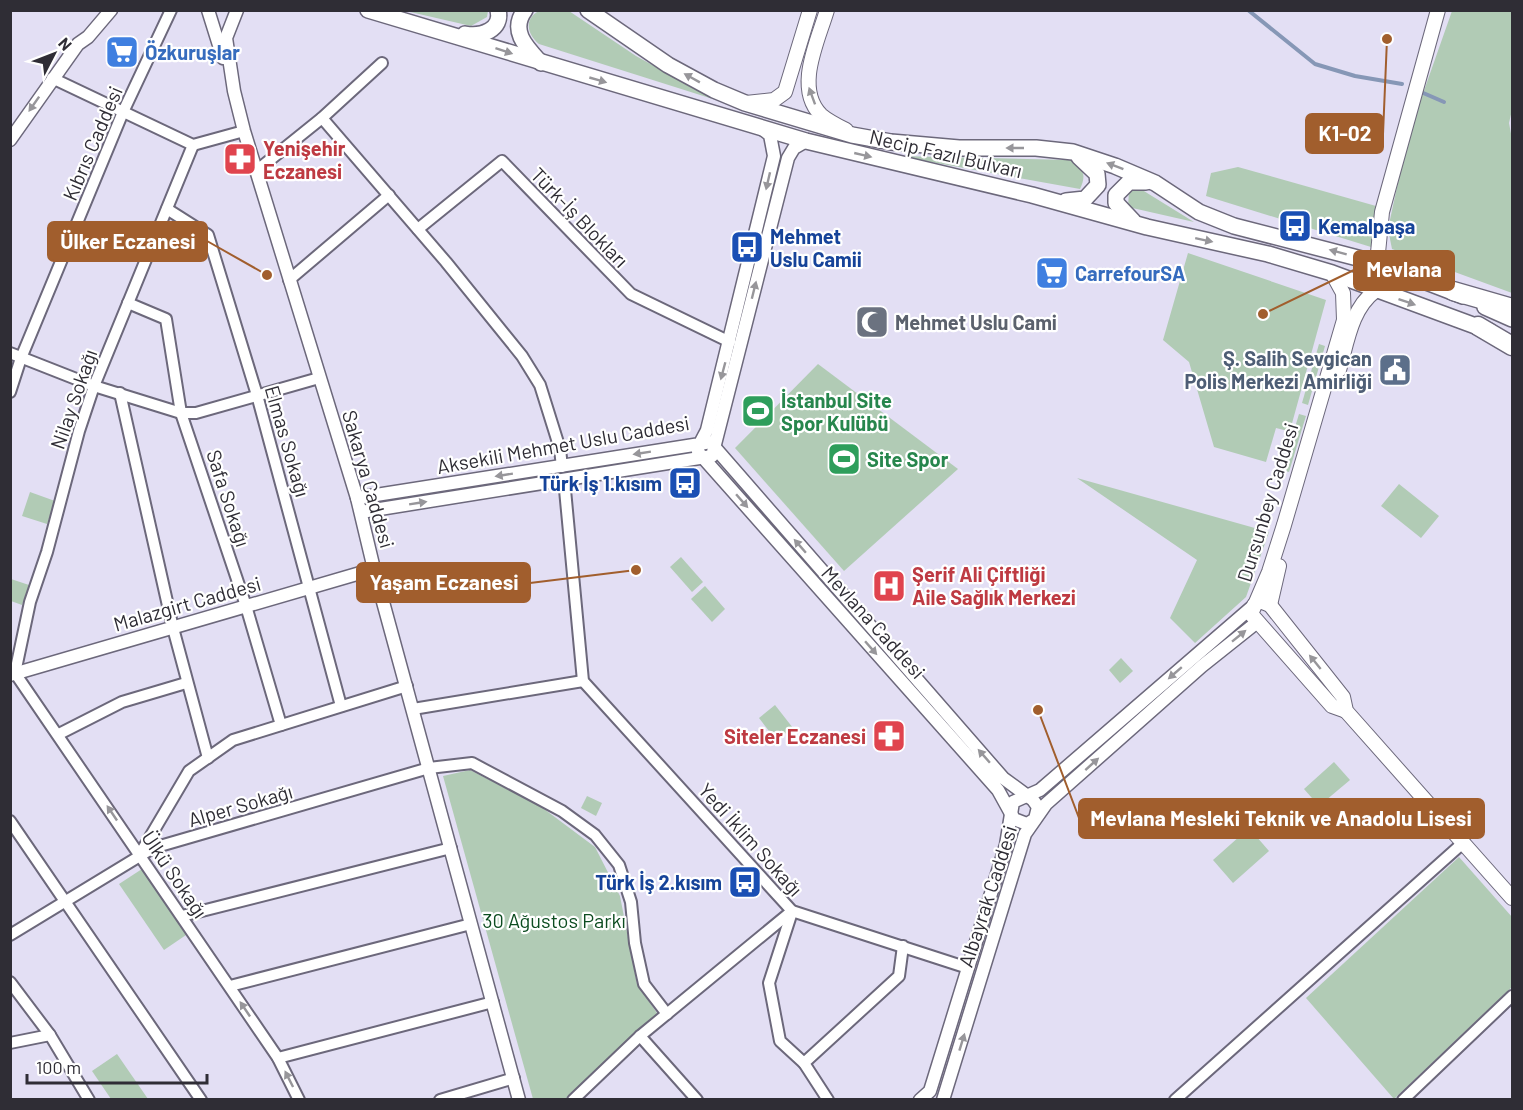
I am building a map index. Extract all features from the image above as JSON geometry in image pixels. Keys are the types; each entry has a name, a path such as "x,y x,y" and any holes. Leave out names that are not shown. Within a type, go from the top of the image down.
{"highway":[{"path":"1453,291 1512,308"},
{"path":"1491,310 1512,318"},
{"path":"1478,326 1512,346"}],"main road":[{"name":"Necip Fazıl Bulvarı","path":"368,10 542,64 806,141 1057,202 1147,227 1268,254 1332,273 1375,291 1512,340"},
{"path":"444,32 482,35 496,24 498,10"},
{"path":"525,10 518,19 519,33 523,43 542,64"},
{"name":"Necip Fazıl Bulvarı","path":"588,10 668,65 714,90 745,103 852,135 891,142 959,148 1036,148 1073,152 1155,183 1199,212 1234,226 1377,263 1453,291 1491,310"},
{"path":"745,103 774,100 784,92 810,10"},
{"path":"826,10 808,81 810,98 821,115 852,135"},
{"path":"1377,263 1382,212 1438,10"},
{"path":"1057,202 1084,199 1098,185 1097,174 1091,166 1073,152"},
{"path":"1147,227 1128,218 1121,211 1116,203 1116,195 1129,182 1155,183"},
{"name":"Dursunbey Caddesi","path":"1332,273 1343,293 1344,320 1282,532 1269,572 1251,614 1332,706 1346,711 1512,898"},
{"name":"Dursunbey Caddesi","path":"1271,608 1271,592 1356,315 1363,300 1375,291"},
{"name":"Dursunbey Caddesi","path":"1253,606 1260,601 1271,608 1343,697 1346,711"},
{"path":"1258,623 1270,621 1271,608"}],"street":[{"path":"10,140 78,44 88,37 111,10"},
{"name":"Kıbrıs Caddesi","path":"10,392 16,355 123,112 171,10"},
{"path":"208,10 234,91"},
{"name":"Sakarya Caddesi","path":"237,10 226,38 234,91 244,131 357,498 374,569 519,1100"},
{"path":"256,171 322,118 382,63"},
{"path":"52,78 193,145 244,131"},
{"path":"322,118 418,229 532,372 540,385 560,449 583,681 413,709"},
{"name":"Aksekili Mehmet Uslu Caddesi","path":"360,512 700,444 707,430 730,342 774,156 770,135 761,128"},
{"name":"Aksekili Mehmet Uslu Caddesi","path":"714,448 788,158 794,148 806,141"},
{"name":"Nilay Sokağı","path":"13,674 30,602 47,552 79,431 94,386 193,145"},
{"name":"Türk-İş Blokları","path":"418,229 502,161 631,294 730,342"},
{"path":"289,280 389,195"},
{"name":"Elmas Sokağı","path":"167,209 208,235 257,395 341,706"},
{"name":"Safa Sokağı","path":"128,303 166,318 182,413 246,606 280,725"},
{"path":"16,355 94,386 182,413 196,413 319,378"},
{"path":"120,393 186,683 208,758"},
{"path":"710,442 714,448 712,456 703,458 698,452 700,444 710,442"},
{"name":"Mevlana Caddesi","path":"714,448 1003,778 1026,796"},
{"name":"Aksekili Mehmet Uslu Caddesi","path":"357,498 703,458"},
{"name":"Mevlana Caddesi","path":"703,458 998,790 1011,815"},
{"name":"Malazgirt Caddesi","path":"13,674 374,569"},
{"path":"1026,796 1038,807 1035,819 1022,824 1011,815 1013,802 1026,796 1040,790 1253,606"},
{"name":"Albayrak Caddesi","path":"1011,815 1006,845 925,1095 946,1099 1025,834 1035,819 1046,804 1202,666 1258,623"},
{"name":"Ülkü Sokağı","path":"13,674 59,734 230,986 278,1058 299,1100"},
{"name":"Yedi İklim Sokağı","path":"583,681 792,911 968,968"},
{"path":"59,734 122,702 186,683"},
{"path":"140,854 189,771 233,740 407,687"},
{"name":"Alper Sokağı","path":"10,935 153,848 429,768 472,764 562,811 595,835 619,865 631,902 635,943 644,984 667,1014"},
{"path":"10,821 201,1100"},
{"path":"1175,1100 1464,842"},
{"path":"182,916 451,848"},
{"path":"573,1100 640,1036 792,911"},
{"path":"792,911 769,983 780,1041 804,1063 828,1100"},
{"path":"230,986 471,924"},
{"path":"804,1063 899,976 903,946"},
{"path":"968,968 983,973"},
{"path":"10,982 50,1035 89,1100"},
{"path":"1403,1100 1512,996"},
{"path":"278,1058 493,1002"},
{"path":"10,1043 50,1035"},
{"path":"640,1036 697,1100"},
{"path":"440,1100 514,1078"}],"green space":[{"path":"406,11 488,11 487,17 471,26"},
{"path":"539,11 569,11 636,56 716,100 539,44 530,32 529,23 534,14"},
{"path":"1452,11 1512,11 1512,110 1509,123 1512,139 1512,293 1392,249 1388,229 1408,136"},
{"path":"898,156 1071,160 1083,172 1083,179 1080,189"},
{"path":"1238,167 1376,206 1371,247 1206,196 1211,173"},
{"path":"1132,188 1139,188 1194,222 1128,207 1129,191"},
{"path":"1188,253 1326,300 1283,456 1288,431 1276,428 1266,462 1214,447 1189,362 1163,340"},
{"path":"1319,344 1325,346 1308,405 1302,403"},
{"name":"Site Spor","path":"818,364 958,469 844,571 735,448"},
{"path":"1299,414 1306,416 1289,472 1282,470"},
{"path":"1077,478 1269,532 1246,597 1195,643 1170,618 1197,560"},
{"path":"1399,484 1439,516 1421,538 1381,506"},
{"path":"30,492 55,501 47,524 22,516"},
{"path":"681,557 703,582 692,592 670,567"},
{"path":"11,579 29,585 22,605 11,601"},
{"path":"705,586 725,609 712,622 691,599"},
{"path":"1121,658 1133,671 1120,683 1109,670"},
{"path":"775,705 793,728 776,740 759,718"},
{"path":"1334,762 1350,780 1319,806 1304,789"},
{"name":"30 Ağustos Parkı","path":"470,770 540,806 595,847 620,896 637,984 659,1016 565,1099 533,1099 443,776"},
{"path":"587,796 602,803 596,816 581,808"},
{"path":"1249,828 1269,851 1233,883 1213,860"},
{"path":"1459,857 1512,917 1512,987 1394,1099 1306,998"},
{"path":"142,869 186,935 164,950 119,884"},
{"path":"117,1054 148,1099 111,1099 92,1071"}],"waterway":[{"path":"1248,10 1315,64 1355,76 1402,84"},
{"path":"1421,92 1444,102"}],"place":[{"name":"K1-02","path":"1387,39"},
{"name":"Özkuruşlar","path":"122,52"},
{"name":"Yenişehir Eczanesi","path":"240,159"},
{"name":"Kemalpaşa","path":"1295,226"},
{"name":"Mehmet Uslu Camii","path":"747,247"},
{"name":"CarrefourSA","path":"1052,273"},
{"name":"Ülker Eczanesi","path":"267,275"},
{"name":"Mevlana","path":"1263,314"},
{"name":"Mehmet Uslu Cami","path":"872,322"},
{"name":"Ş. Salih Sevgican Polis Merkezi Amirliği","path":"1395,370"},
{"name":"İstanbul Site Spor Kulübü","path":"758,411"},
{"name":"Site Spor","path":"844,459"},
{"name":"Türk İş 1.kısım","path":"685,483"},
{"name":"Yaşam Eczanesi","path":"636,570"},
{"name":"Şerif Ali Çiftliği Aile Sağlık Merkezi","path":"889,586"},
{"name":"Mevlana Mesleki Teknik ve Anadolu Lisesi","path":"1038,710"},
{"name":"Siteler Eczanesi","path":"889,736"},
{"name":"Türk İş 2.kısım","path":"745,882"}]}
